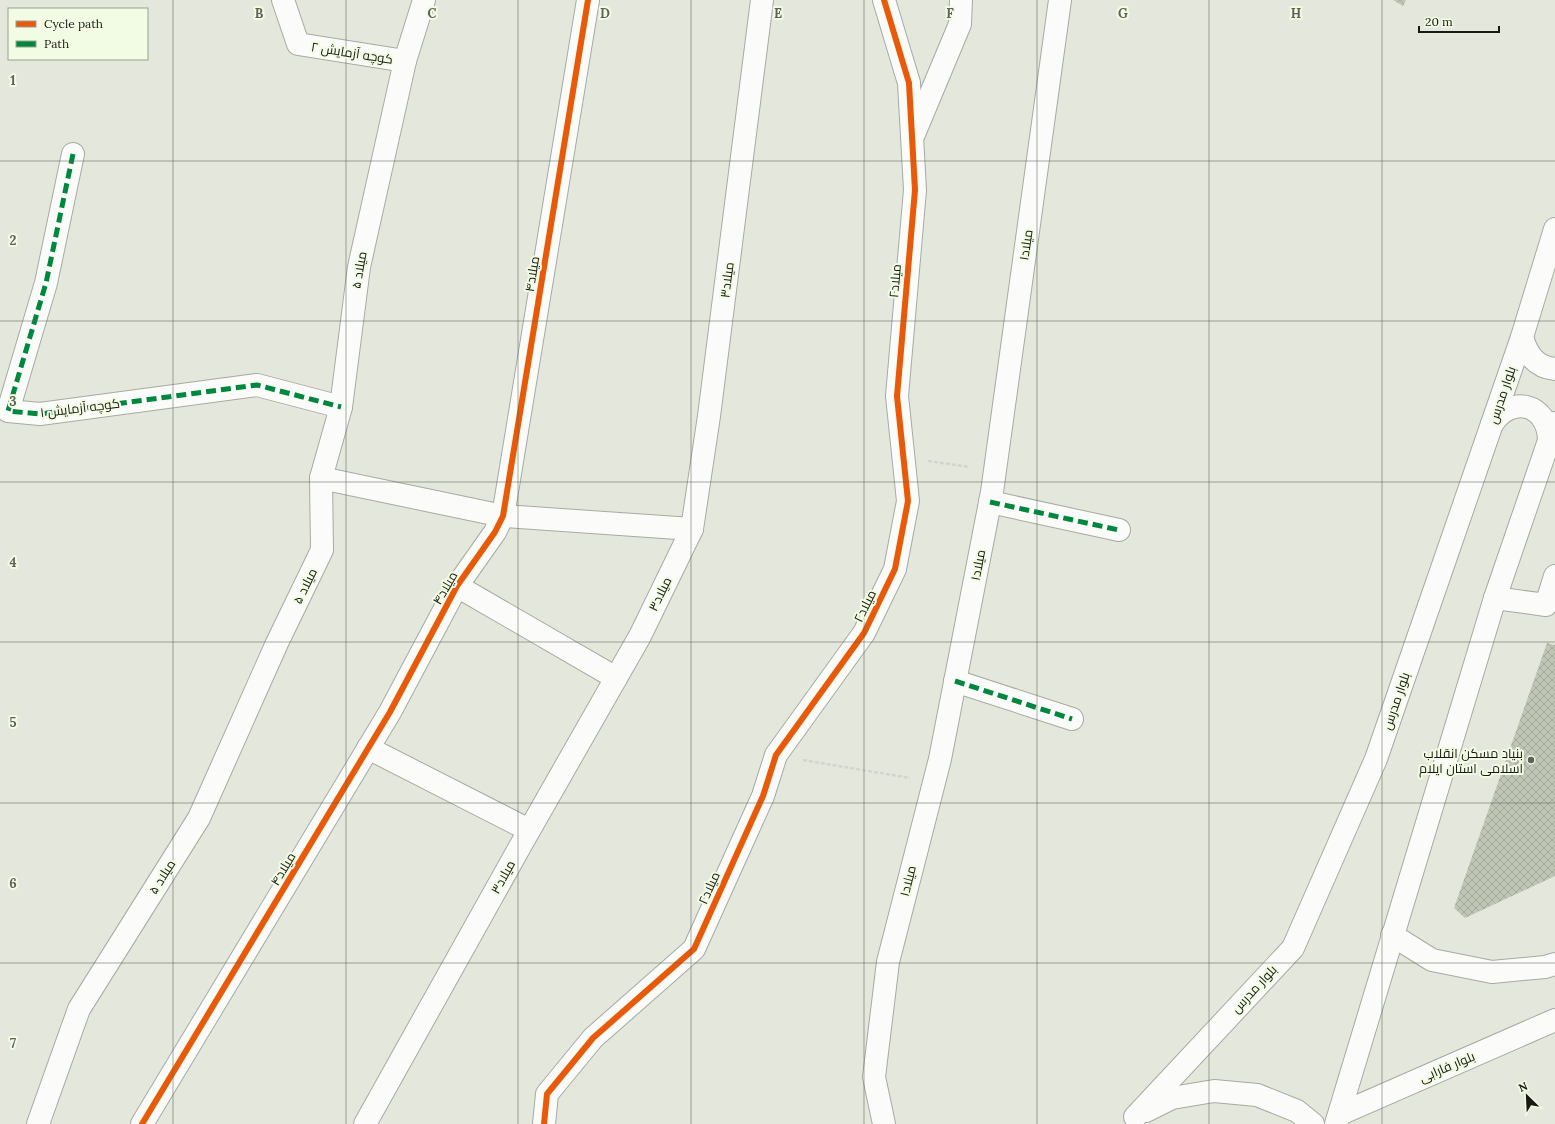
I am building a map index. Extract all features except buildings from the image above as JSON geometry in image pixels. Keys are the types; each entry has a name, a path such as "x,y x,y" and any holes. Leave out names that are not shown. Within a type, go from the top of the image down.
{"street":[{"name":"۲ کوچه آزمایش","path":"283,0 298,44 405,61"},
{"name":"میلاد ۵","path":"38,1124 80,1009 199,818 277,642 322,550 321,478 341,407 359,267 405,61 424,0"},
{"name":"میلاد۴","path":"142,1124 390,712 457,586 495,532 503,516 588,0"},
{"name":"میلاد۳","path":"365,1124 529,830 640,636 692,529 710,416 762,0"},
{"name":"میلاد۲","path":"544,1124 547,1094 593,1038 694,949 763,796 776,755 864,633 895,569 908,501 897,396 915,190 909,83 884,0"},
{"path":"912,139 960,24 961,0"},
{"name":"میلاد۱","path":"884,1124 874,1077 888,962 940,759 990,502 1060,0"},
{"name":"۱ کوچه آزمایش","path":"73,154 46,283 8,411 40,414 257,385 341,407"},
{"name":"بلوار مدرس","path":"1131,1120 1293,948 1376,759 1522,337 1555,229"},
{"path":"1522,337 1526,351 1535,362 1548,368 1555,368"},
{"path":"1338,1119 1392,935 1495,598 1552,431 1537,411 1527,407 1517,406 1506,409 1498,415 1492,424"},
{"path":"321,478 503,516 692,529"},
{"path":"990,502 1119,530"},
{"path":"1495,598 1546,606 1555,576"},
{"path":"457,586 616,678"},
{"path":"955,681 1072,719"},
{"path":"368,748 529,830"},
{"path":"1392,935 1432,960 1492,972 1545,967 1555,964"},
{"name":"بلوار فارابی","path":"1338,1119 1554,1023"},
{"path":"1131,1120 1172,1098 1214,1091 1257,1095 1296,1111 1313,1124"}],"path":[{"path":"904,457 994,470"},
{"path":"776,755 934,782"}],"marked path":[{"path":"73,154 46,283 8,411 40,414 257,385 341,407"},
{"path":"990,502 1119,530"},
{"path":"955,681 1072,719"}],"cycle path":[{"path":"142,1124 390,712 457,586 495,532 503,516 588,0"},
{"path":"544,1124 547,1094 593,1038 694,949 763,796 776,755 864,633 895,569 908,501 897,396 915,190 909,83 884,0"}],"place":[{"name":"بنیاد مسکن انقلاب اسلامی استان ایلام","path":"1531,760"}]}
